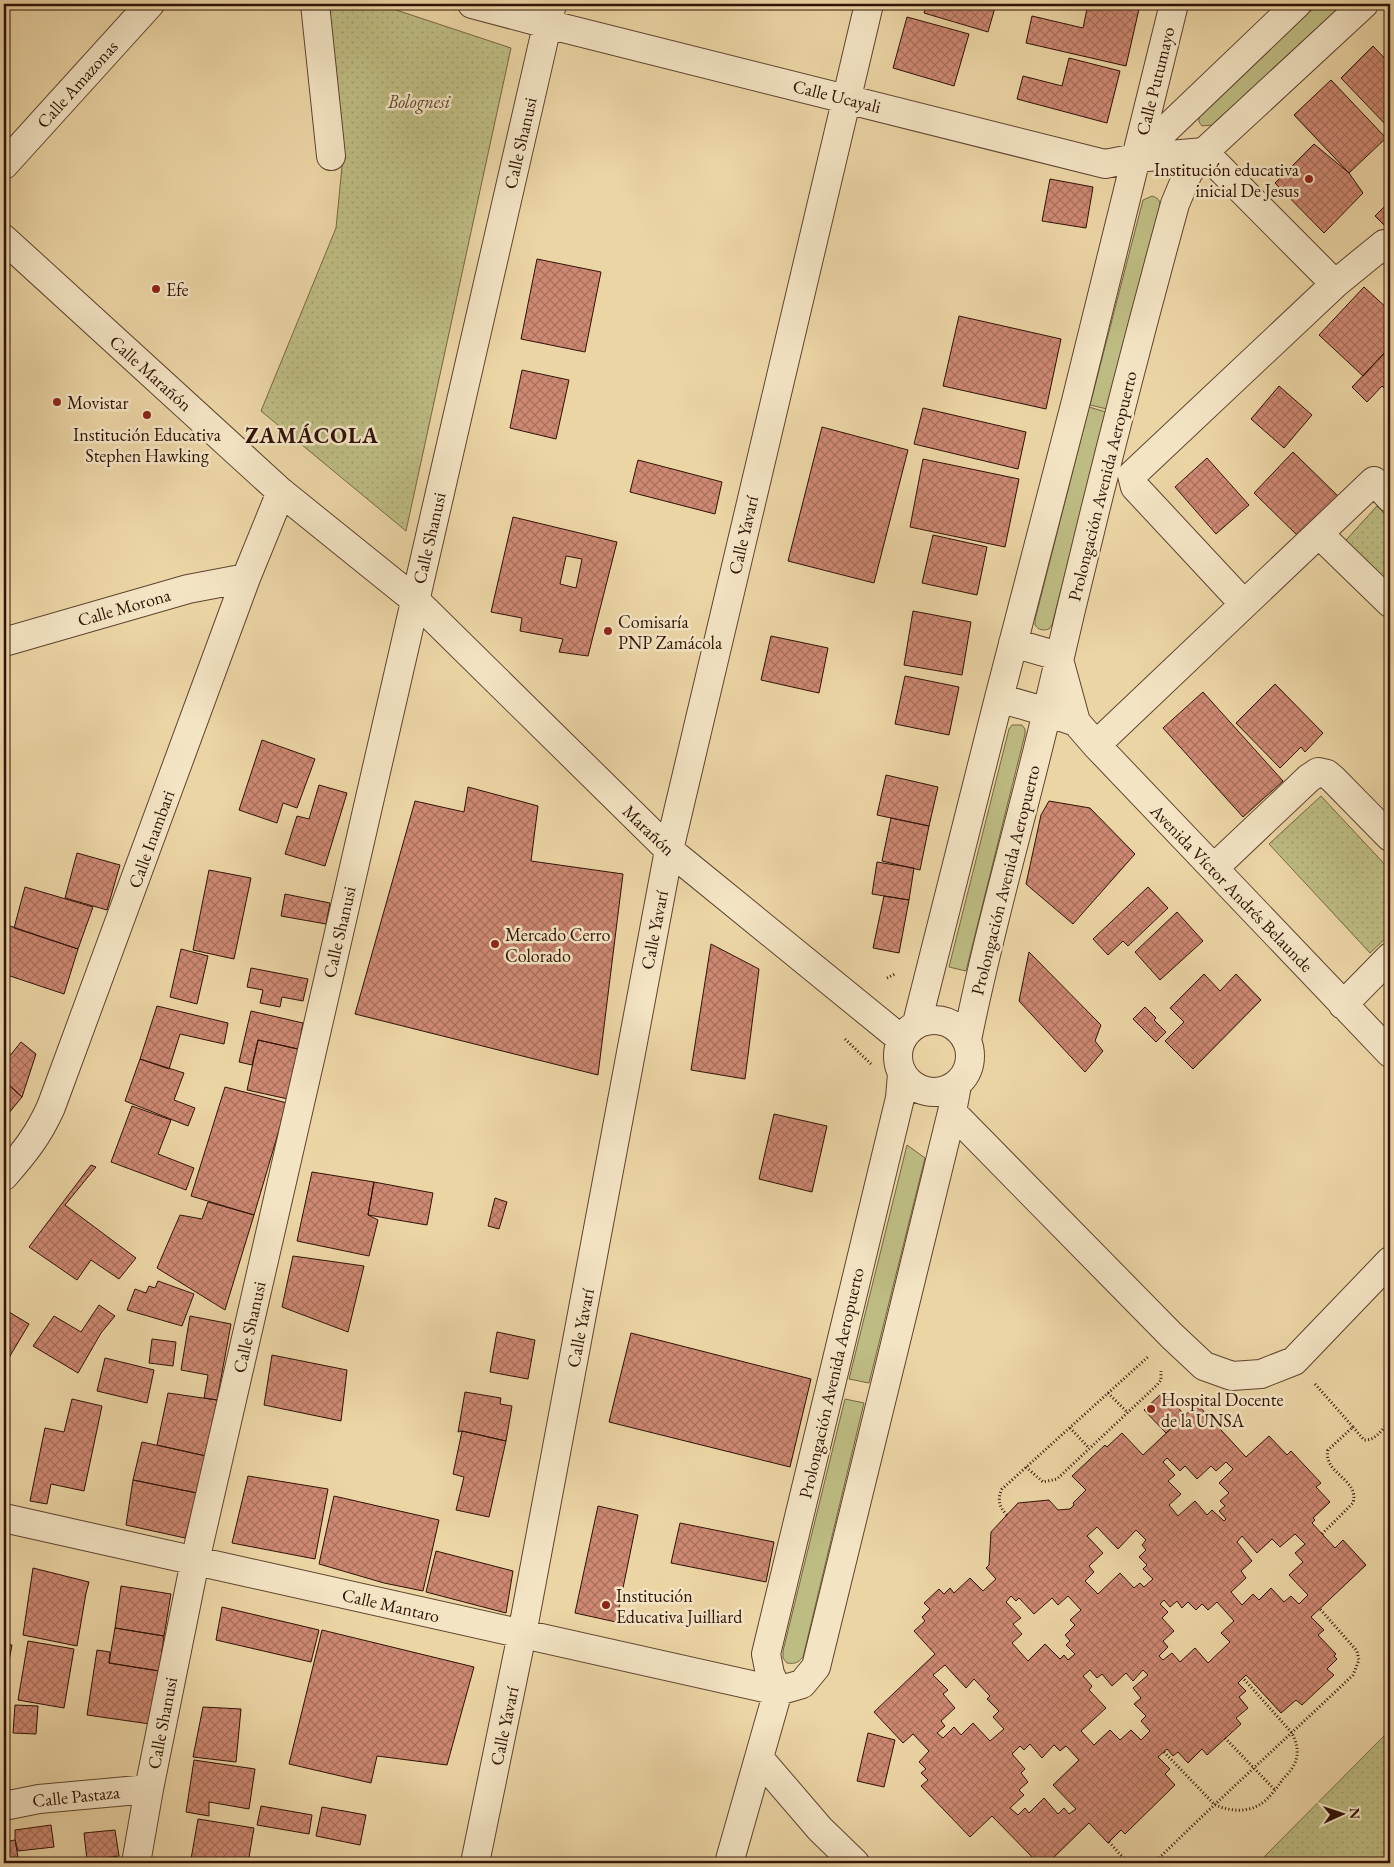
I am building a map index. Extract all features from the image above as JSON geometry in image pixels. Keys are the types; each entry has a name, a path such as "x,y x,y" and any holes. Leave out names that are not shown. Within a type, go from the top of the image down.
{"street":[{"name":"Calle Amazonas","path":"4,165 150,4"},
{"path":"314,4 331,156"},
{"name":"Calle Ucayali","path":"472,4 549,14 847,98 1105,164 1136,158 1204,152"},
{"name":"Calle Yavarí","path":"475,1863 522,1634 669,850 869,4"},
{"name":"Calle Putumayo","path":"1136,158 1174,4"},
{"path":"909,1031 928,1019 940,1019 956,1026 967,1040 971,1051 966,1075 957,1085 934,1093 921,1090 890,1071 898,1062 898,1051 909,1031 999,698 1136,158 1297,4"},
{"name":"Prolongación Avenida Aeropuerto","path":"967,1040 977,989 1047,712 1058,656 1119,472 1176,204 1188,173 1204,152 1364,4"},
{"name":"Calle Shanusi","path":"136,1863 195,1561 549,14"},
{"path":"1204,152 1335,284"},
{"name":"Calle Marañón","path":"4,239 281,492 415,600"},
{"path":"1244,604 1119,472 1335,284 1384,244 1390,251"},
{"path":"1096,745 1374,481 1390,498"},
{"name":"Calle Inambari","path":"4,1176 30,1147 51,1107 246,578 281,492"},
{"path":"1319,534 1390,604"},
{"name":"Calle Morona","path":"4,642 188,589 246,578"},
{"name":"Marañón","path":"415,600 669,850 909,1031"},
{"path":"1013,642 1058,656"},
{"name":"Avenida Víctor Andrés Belaunde","path":"1058,656 1076,722 1343,1005 1390,1052"},
{"name":"Avenida Víctor Andrés Belaunde","path":"999,698 1076,722"},
{"path":"1214,868 1309,778 1318,772 1327,774 1333,779 1390,837"},
{"path":"1343,1005 1390,958"},
{"name":"Prolongación Avenida Aeropuerto","path":"778,1691 770,1674 766,1654 900,1098 890,1071"},
{"path":"729,1863 778,1691 802,1684 816,1667 957,1085"},
{"path":"952,1112 1172,1336 1204,1366 1232,1376 1261,1374 1294,1361 1390,1261"},
{"name":"Calle Mantaro","path":"4,1518 778,1691"},
{"path":"759,1758 820,1828 855,1863"},
{"name":"Calle Pastaza","path":"4,1806 40,1799 149,1789"}],"path":[{"path":"845,1039 890,1071"},
{"path":"1007,1514 1002,1510 999,1496 1002,1490 1172,1336"},
{"path":"1294,1361 1364,1440 1375,1437 1390,1421"},
{"path":"1026,1467 1043,1482 1051,1482 1056,1479 1162,1380 1159,1366"},
{"path":"1108,1393 1128,1413"},
{"path":"1322,1534 1353,1503 1355,1496 1352,1487 1330,1466 1327,1454 1328,1450 1353,1427"},
{"path":"1070,1428 1089,1448"},
{"path":"1154,1863 1214,1804 1254,1769 1353,1675 1359,1660 1357,1651 1320,1610"},
{"path":"1164,1752 1214,1804 1223,1809 1234,1811 1259,1806 1275,1790 1296,1761 1296,1744 1292,1733 1243,1678"},
{"path":"1225,1738 1275,1790"},
{"path":"1109,1842 1128,1863"}],"green space":[{"name":"Bolognesi","path":"329,4 378,4 511,48 406,531 261,411 336,228 344,146"},
{"path":"1318,4 1343,4 1212,125 1202,126 1199,122 1199,117 1202,112"},
{"path":"1152,196 1160,202 1160,206 1107,409 1090,405 1143,200"},
{"path":"1089,407 1106,412 1052,625 1049,629 1041,630 1035,625 1035,620"},
{"path":"1377,506 1390,519 1390,586 1346,540"},
{"path":"1012,725 1022,725 1025,729 1025,734 966,971 949,967 1009,729"},
{"path":"1321,796 1390,870 1390,934 1370,953 1269,844"},
{"path":"907,1145 925,1158 869,1383 849,1379"},
{"path":"845,1399 864,1403 803,1657 796,1663 787,1663 783,1658 783,1651"},
{"path":"1390,1730 1390,1863 1258,1863"}],"building":[{"path":"927,4 996,4 988,32 924,13"},
{"path":"1088,4 1114,4 1139,9 1126,66 1026,43 1032,16 1083,28"},
{"path":"907,17 969,34 954,86 893,68"},
{"path":"1373,46 1390,64 1390,120 1386,125 1341,78"},
{"path":"1069,58 1120,71 1107,123 1017,99 1023,76 1062,86"},
{"path":"1331,80 1386,138 1349,173 1294,115"},
{"path":"1314,144 1349,173 1363,193 1324,233 1275,183"},
{"path":"1050,179 1093,187 1086,228 1042,221"},
{"path":"1390,201 1390,231 1375,216"},
{"path":"537,259 601,272 585,352 521,339"},
{"path":"1364,287 1390,311 1390,347 1363,376 1319,335"},
{"path":"959,316 1061,339 1046,409 943,386"},
{"path":"1390,347 1390,394 1382,386 1367,402 1352,387"},
{"path":"522,370 569,380 556,439 510,428"},
{"path":"1279,386 1312,415 1284,448 1251,419"},
{"path":"923,408 1026,432 1018,469 914,444"},
{"path":"822,427 908,450 874,583 788,561"},
{"path":"1293,452 1339,497 1300,538 1254,493"},
{"path":"1207,458 1249,505 1216,534 1175,487"},
{"path":"923,459 1019,479 1005,547 910,527"},
{"path":"638,460 722,482 715,514 630,492"},
{"path":"513,517 617,542 588,656 559,652 563,639 520,631 522,618 491,612","holes":["566,556 582,559 576,588 560,584"]},
{"path":"933,535 987,547 977,595 922,583"},
{"path":"913,611 971,622 962,675 904,665"},
{"path":"771,636 828,648 819,693 761,680"},
{"path":"905,676 959,687 949,735 895,724"},
{"path":"1275,684 1323,733 1305,752 1301,747 1280,768 1236,723"},
{"path":"1203,692 1283,781 1243,817 1163,728"},
{"path":"262,740 315,759 297,808 283,803 277,823 239,810"},
{"path":"886,775 938,787 929,826 877,815"},
{"path":"319,785 347,793 325,866 285,854 297,816 309,819"},
{"name":"Mercado Cerro Colorado","path":"468,787 538,806 531,861 623,874 598,1075 355,1014 415,801 464,812"},
{"path":"1049,801 1090,808 1135,854 1073,924 1026,884 1041,815"},
{"path":"891,818 929,826 920,870 882,861"},
{"path":"77,853 120,865 107,910 65,898"},
{"path":"877,862 914,868 909,900 872,894"},
{"path":"209,870 251,878 234,959 193,950"},
{"path":"25,887 93,907 78,949 14,928"},
{"path":"1148,887 1168,908 1128,946 1123,941 1108,955 1093,939"},
{"path":"285,894 330,903 326,924 281,916"},
{"path":"884,896 909,900 899,953 873,948"},
{"path":"1177,912 1203,941 1160,980 1135,952"},
{"path":"4,924 78,949 64,994 4,974"},
{"path":"711,944 759,969 745,1079 691,1070"},
{"path":"181,949 208,956 197,1004 170,997"},
{"path":"1029,952 1101,1025 1095,1041 1103,1051 1085,1072 1019,1001"},
{"path":"251,968 308,979 303,1001 282,997 280,1007 260,1003 263,990 247,987"},
{"path":"1204,974 1220,991 1236,974 1261,1000 1193,1069 1165,1041 1184,1022 1170,1008"},
{"path":"157,1006 228,1023 224,1044 180,1034 169,1069 140,1059"},
{"path":"1145,1007 1166,1032 1156,1042 1133,1019"},
{"path":"251,1011 303,1023 298,1049 258,1040 252,1065 239,1062"},
{"path":"258,1040 298,1049 288,1099 247,1090"},
{"path":"21,1042 36,1054 22,1097 4,1080 4,1063"},
{"path":"140,1059 184,1073 174,1100 195,1108 188,1126 125,1101"},
{"path":"4,1081 22,1097 4,1119"},
{"path":"225,1087 287,1103 254,1215 191,1196"},
{"path":"132,1106 171,1120 158,1154 194,1168 186,1190 111,1162"},
{"path":"774,1114 827,1126 812,1192 759,1179"},
{"path":"91,1165 96,1167 65,1205 136,1258 119,1279 91,1260 77,1280 29,1247"},
{"path":"312,1172 374,1182 368,1215 378,1220 369,1256 297,1241"},
{"path":"374,1182 433,1193 427,1225 368,1215"},
{"path":"495,1198 507,1202 499,1229 488,1226"},
{"path":"208,1202 254,1215 225,1310 157,1268 180,1215 202,1219"},
{"path":"293,1256 364,1266 348,1332 282,1307"},
{"path":"158,1281 194,1294 182,1326 127,1310 135,1289 146,1293 149,1286 155,1288"},
{"path":"99,1305 115,1316 101,1333 78,1373 33,1346 54,1316 81,1332"},
{"path":"4,1309 29,1324 7,1361 4,1359"},
{"path":"190,1316 231,1324 217,1400 204,1398 208,1375 181,1370"},
{"path":"497,1332 535,1340 528,1379 490,1372"},
{"path":"631,1333 811,1379 790,1467 609,1422"},
{"path":"152,1339 176,1342 173,1366 149,1363"},
{"path":"272,1355 347,1370 341,1421 264,1405"},
{"path":"105,1358 154,1370 147,1403 97,1391"},
{"path":"465,1392 501,1398 500,1404 512,1406 506,1441 462,1431 458,1432"},
{"path":"1163,1392 1185,1415 1166,1433 1144,1410"},
{"path":"168,1393 217,1400 206,1456 157,1445"},
{"path":"72,1399 102,1406 84,1491 51,1484 47,1504 30,1501 45,1428 64,1432"},
{"path":"1197,1404 1246,1457 1269,1436 1287,1455 1291,1451 1321,1483 1316,1487 1330,1502 1313,1518 1315,1520 1312,1523 1335,1548 1343,1540 1366,1565 1311,1617 1324,1630 1318,1635 1336,1654 1334,1656 1337,1659 1327,1669 1334,1675 1302,1705 1296,1700 1281,1713 1246,1675 1238,1683 1246,1691 1239,1697 1248,1708 1236,1718 1241,1724 1207,1755 1202,1749 1188,1763 1178,1752 1173,1756 1167,1749 1158,1757 1170,1769 1165,1774 1175,1785 1125,1834 1121,1830 1108,1843 1089,1823 1048,1863 1038,1863 992,1816 970,1837 921,1786 928,1780 921,1773 926,1769 919,1762 929,1751 913,1734 903,1743 874,1712 935,1654 914,1631 925,1621 922,1617 930,1609 924,1603 939,1589 944,1594 950,1588 954,1593 970,1578 983,1591 996,1579 986,1568 989,1565 991,1532 1018,1503 1049,1500 1058,1510 1070,1509 1074,1505 1073,1503 1086,1490 1072,1476 1105,1445 1107,1447 1122,1433 1143,1455","holes":["1167,1458 1180,1471 1185,1466 1197,1479 1211,1466 1216,1471 1226,1462 1233,1469 1219,1483 1229,1493 1220,1501 1225,1506 1219,1511 1226,1519 1224,1521 1212,1510 1207,1515 1195,1501 1178,1516 1169,1505 1181,1494 1168,1481 1175,1475 1163,1462","1097,1527 1118,1549 1136,1530 1146,1540 1142,1545 1146,1550 1139,1557 1147,1565 1143,1569 1153,1579 1144,1587 1140,1583 1134,1588 1120,1573 1098,1594 1085,1581 1094,1572 1089,1566 1103,1553 1087,1536","1295,1534 1305,1544 1295,1553 1303,1562 1289,1575 1308,1595 1299,1604 1291,1596 1284,1602 1271,1588 1259,1600 1253,1594 1242,1605 1231,1592 1246,1578 1241,1571 1252,1561 1237,1542 1242,1536 1257,1553 1272,1539 1280,1547","1011,1596 1016,1601 1019,1598 1034,1614 1052,1598 1058,1605 1068,1596 1081,1610 1070,1620 1075,1625 1065,1635 1070,1641 1066,1645 1075,1654 1068,1660 1064,1655 1060,1659 1045,1644 1028,1661 1012,1643 1022,1634 1013,1624 1021,1618 1006,1602","1164,1600 1170,1607 1177,1601 1182,1608 1188,1602 1196,1610 1202,1604 1208,1610 1217,1602 1234,1621 1221,1633 1230,1642 1208,1663 1195,1648 1180,1662 1172,1653 1163,1660 1159,1656 1168,1647 1163,1641 1174,1631 1162,1618 1168,1612 1160,1604","945,1665 966,1688 974,1679 990,1696 987,1699 999,1711 993,1717 1004,1729 990,1741 973,1723 961,1735 954,1727 943,1738 937,1733 945,1726 941,1721 955,1708 943,1694 948,1690 933,1675","1090,1670 1097,1678 1102,1674 1112,1686 1126,1673 1133,1681 1143,1670 1148,1675 1133,1688 1141,1698 1134,1704 1146,1716 1141,1721 1150,1731 1141,1740 1131,1730 1120,1740 1110,1730 1094,1745 1081,1731 1106,1708 1089,1690 1092,1686 1083,1676","1030,1744 1042,1758 1054,1745 1060,1751 1066,1746 1079,1760 1053,1785 1076,1809 1069,1814 1064,1808 1058,1814 1044,1798 1029,1813 1025,1808 1018,1815 1010,1808 1024,1795 1019,1790 1028,1782 1021,1773 1025,1769 1012,1754 1020,1746 1024,1750"]},
{"path":"462,1431 506,1441 489,1517 456,1510 464,1477 453,1474"},
{"path":"142,1442 206,1456 197,1493 133,1480"},
{"path":"248,1476 328,1489 315,1559 232,1543"},
{"path":"133,1480 197,1493 185,1538 126,1525"},
{"path":"334,1496 439,1520 423,1591 384,1583 319,1564"},
{"path":"598,1506 638,1515 616,1622 575,1613"},
{"path":"680,1523 774,1542 766,1582 671,1563"},
{"path":"436,1551 513,1571 506,1613 426,1592"},
{"path":"33,1568 89,1582 77,1646 23,1635"},
{"path":"121,1586 171,1594 164,1636 115,1628"},
{"path":"222,1607 319,1630 311,1662 216,1640"},
{"path":"115,1628 164,1636 159,1671 109,1663"},
{"path":"322,1630 474,1667 447,1765 377,1756 371,1783 289,1764"},
{"path":"28,1641 74,1649 64,1708 18,1700"},
{"path":"4,1644 12,1645 4,1687"},
{"path":"97,1650 110,1652 109,1663 159,1671 150,1724 87,1715"},
{"path":"15,1705 38,1706 36,1734 13,1733"},
{"path":"203,1707 241,1709 236,1762 193,1757"},
{"path":"868,1733 895,1740 884,1787 857,1781"},
{"path":"194,1760 255,1769 249,1809 209,1802 209,1816 186,1812"},
{"path":"261,1806 312,1815 309,1834 257,1825"},
{"path":"322,1807 366,1815 360,1845 316,1836"},
{"path":"198,1819 254,1828 248,1863 218,1863 191,1859"},
{"path":"51,1825 54,1847 18,1851 15,1830"},
{"path":"115,1830 119,1856 87,1860 84,1833"},
{"path":"15,1840 19,1863 4,1863 4,1842"}],"place":[{"name":"Institución educativa inicial De Jesus","path":"1309,179"},
{"name":"Efe","path":"156,289"},
{"name":"Movistar","path":"57,402"},
{"name":"Institución Educativa Stephen Hawking","path":"147,415"},
{"name":"Comisaría PNP Zamácola","path":"608,631"},
{"name":"Mercado Cerro Colorado","path":"495,944"},
{"name":"Hospital Docente de la UNSA","path":"1151,1409"},
{"name":"Institución Educativa Juilliard","path":"606,1605"}],"district":[{"name":"ZAMÁCOLA","path":"312,435"}]}
